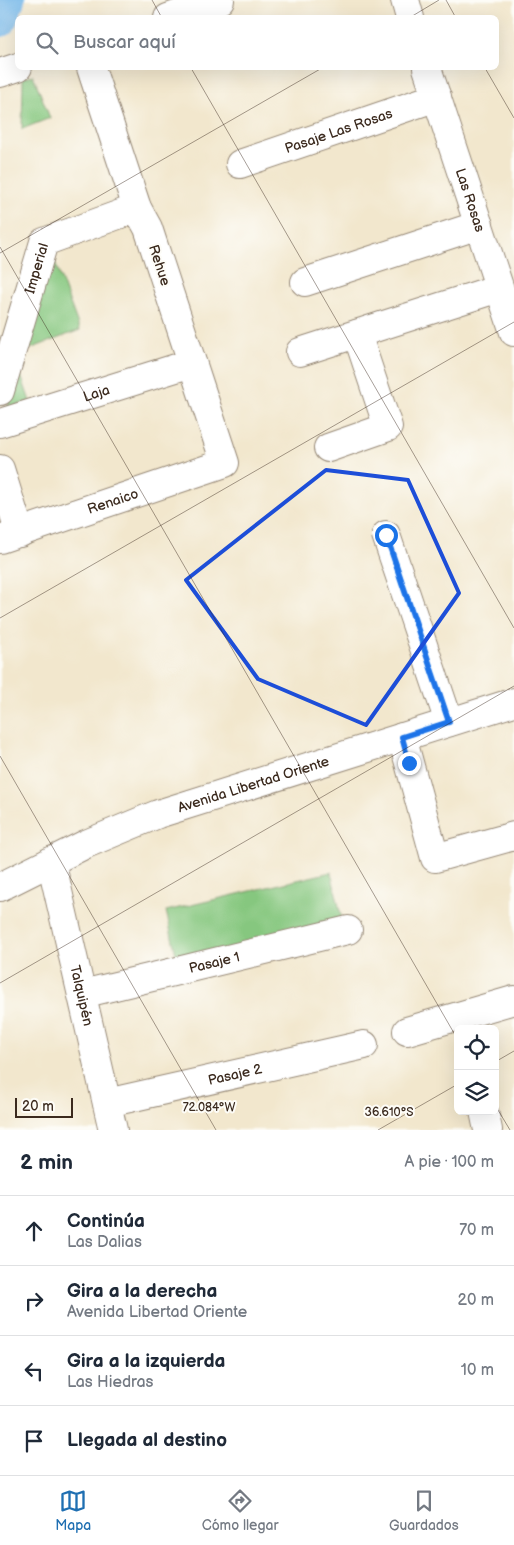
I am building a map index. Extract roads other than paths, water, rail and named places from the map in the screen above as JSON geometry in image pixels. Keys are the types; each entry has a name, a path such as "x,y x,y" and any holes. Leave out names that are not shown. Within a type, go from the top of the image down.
{"street":[{"path":"177,15 220,0"},
{"path":"404,0 409,15"},
{"name":"Rehue","path":"92,70 137,208 148,228 225,463"},
{"name":"Las Rosas","path":"428,70 479,225 505,293 514,332"},
{"name":"Pasaje Las Rosas","path":"240,164 436,97"},
{"name":"Imperial","path":"0,391 44,242 137,208"},
{"path":"305,282 479,225"},
{"path":"300,352 357,334 505,293"},
{"path":"328,448 388,427 357,334"},
{"name":"Laja","path":"0,423 192,363"},
{"name":"Renaico","path":"10,536 225,463"},
{"path":"0,469 10,536"},
{"path":"386,535 449,722"},
{"name":"Avenida Libertad Oriente","path":"0,887 120,829 158,814 514,702"},
{"path":"402,737 435,858 514,836"},
{"name":"Talquipén","path":"51,861 113,1130"},
{"name":"Pasaje 1","path":"82,994 348,930"},
{"path":"407,1032 514,1000"},
{"name":"Pasaje 2","path":"107,1104 364,1045"},
{"path":"485,1115 488,1130"}],"waterway":[{"path":"0,20 8,0"}]}
